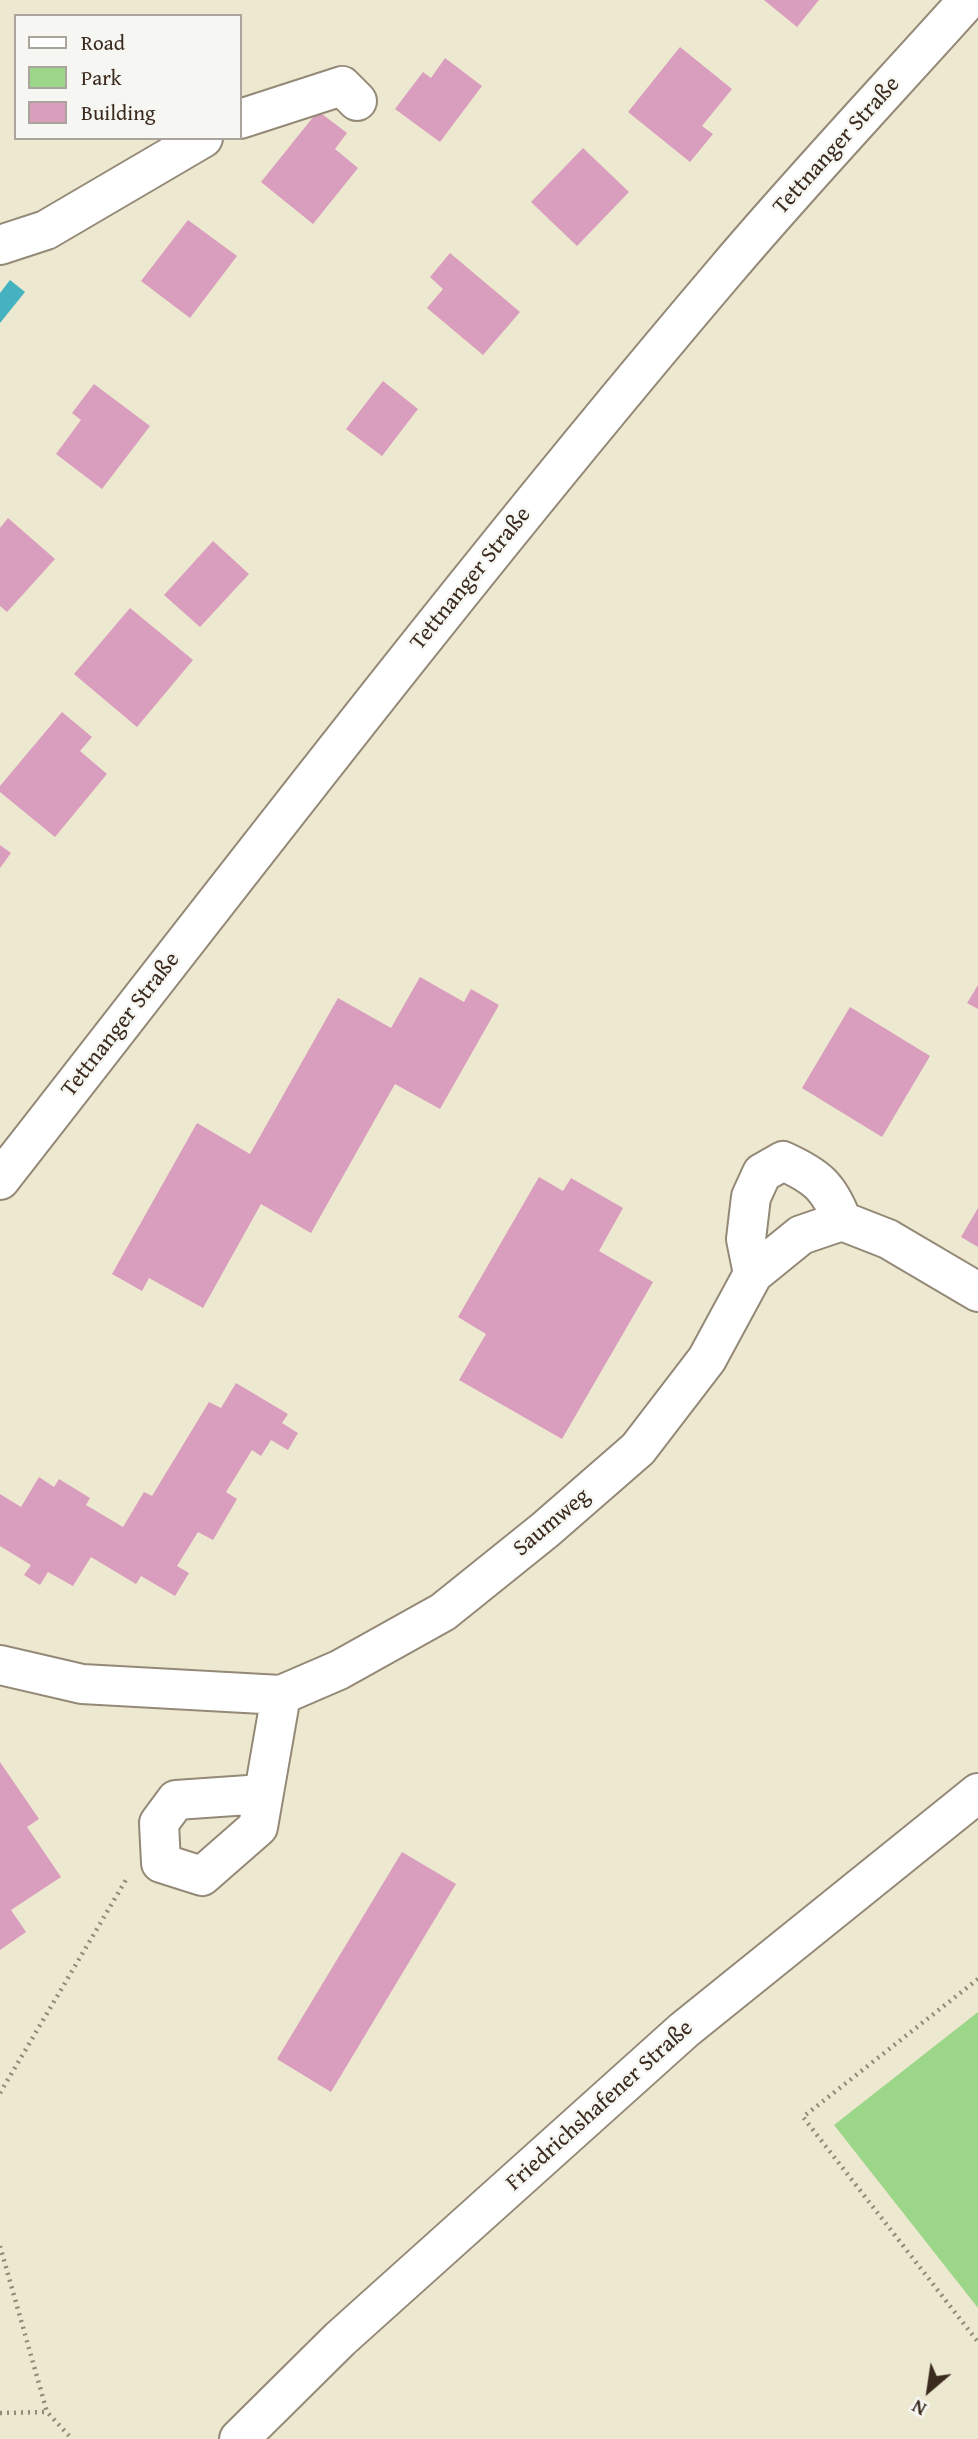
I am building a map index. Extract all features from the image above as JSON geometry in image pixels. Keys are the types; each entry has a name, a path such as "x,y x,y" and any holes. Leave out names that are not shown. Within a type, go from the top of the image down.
{"street":[{"name":"Tettnanger Straße","path":"0,1180 425,635 538,495 729,266 968,0"},
{"path":"242,118 342,86 357,101"},
{"path":"0,245 46,230 200,140"},
{"path":"753,1274 746,1239 751,1197 762,1173 783,1161 808,1172 833,1196 842,1221 888,1239 978,1292"},
{"name":"Saumweg","path":"0,1665 82,1684 281,1695 339,1670 443,1612 545,1530 638,1450 706,1359 753,1274 801,1235 842,1221"},
{"path":"263,1794 176,1800 159,1823 161,1863 202,1877 258,1827 281,1695"},
{"name":"Friedrichshafener Straße","path":"239,2439 340,2339 684,2030 978,1793"}],"path":[{"path":"0,2093 159,1823"},
{"path":"978,1979 803,2117 978,2342"},
{"path":"0,2246 47,2412 72,2439"},
{"path":"0,2413 47,2412"}],"green space":[{"path":"978,2012 978,2308 834,2125"}],"water":[{"path":"10,280 25,292 0,323 0,293"}],"building":[{"path":"764,0 819,0 797,27"},
{"path":"680,47 732,89 702,126 713,134 690,162 628,112"},
{"path":"445,58 482,86 440,142 395,109 423,72 431,78"},
{"path":"318,111 347,133 335,149 358,168 313,224 261,182"},
{"path":"583,148 629,192 577,246 531,202"},
{"path":"188,220 237,256 190,318 141,281"},
{"path":"450,253 520,312 483,355 427,308 443,289 430,277"},
{"path":"383,381 418,409 382,456 346,429"},
{"path":"94,384 150,426 102,489 56,454 81,420 72,413"},
{"path":"8,518 55,559 7,612 0,606 0,528"},
{"path":"213,541 249,574 200,627 164,595"},
{"path":"130,608 193,660 137,727 74,674"},
{"path":"62,712 92,737 80,751 107,774 55,837 0,792 0,786"},
{"path":"0,845 11,853 0,868"},
{"path":"420,977 464,1002 471,989 499,1005 440,1109 395,1084 311,1233 261,1204 203,1308 149,1278 142,1291 112,1274 197,1123 250,1154 338,998 391,1028"},
{"path":"978,985 978,1009 967,1003"},
{"path":"850,1007 930,1056 882,1137 802,1088"},
{"path":"539,1177 563,1191 571,1178 623,1208 599,1251 653,1282 562,1439 459,1380 486,1334 458,1317"},
{"path":"978,1208 978,1247 961,1237"},
{"path":"236,1383 288,1414 282,1423 298,1433 288,1450 271,1440 261,1456 252,1450 226,1492 237,1499 213,1540 198,1532 177,1566 189,1573 175,1596 141,1576 136,1584 91,1557 73,1586 48,1572 40,1585 24,1575 31,1565 0,1546 0,1494 21,1507 39,1477 54,1487 59,1479 90,1498 86,1505 123,1527 144,1492 152,1496 209,1402 221,1408"},
{"path":"0,1762 39,1819 27,1827 61,1877 11,1910 26,1932 0,1950"},
{"path":"402,1852 456,1884 331,2092 277,2059"}]}
